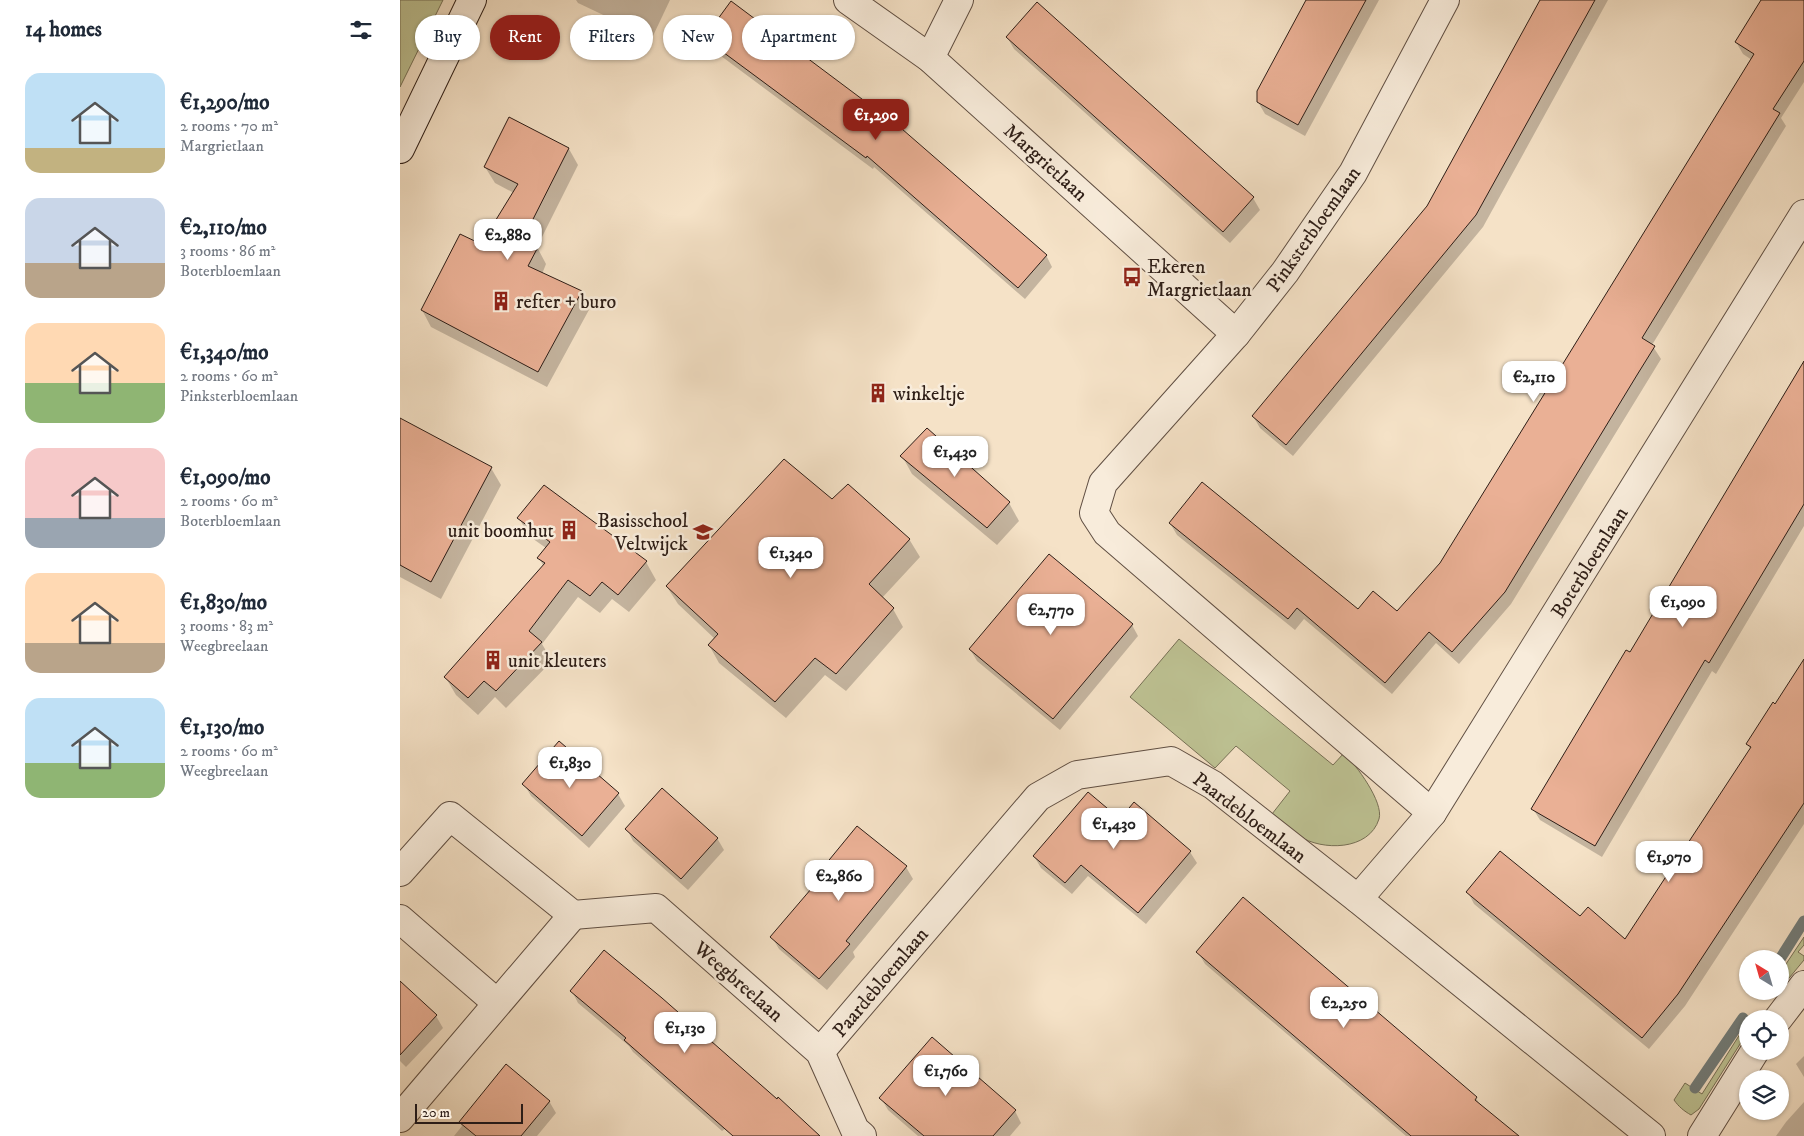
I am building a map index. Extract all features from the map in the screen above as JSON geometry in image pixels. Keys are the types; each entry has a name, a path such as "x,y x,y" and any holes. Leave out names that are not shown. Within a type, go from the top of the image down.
{"street":[{"path":"400,149 472,0"},
{"name":"Margrietlaan","path":"848,0 930,58 1236,334"},
{"path":"930,58 959,0"},
{"name":"Pinksterbloemlaan","path":"1432,813 1107,533 1094,514 1103,484 1236,334 1285,272 1353,173 1445,0"},
{"name":"Boterbloemlaan","path":"1358,899 1432,813 1804,214"},
{"name":"Paardebloemlaan","path":"820,1052 1038,797 1077,775 1171,760 1213,784 1651,1136"},
{"path":"400,872 450,816 573,915 400,1118"},
{"name":"Weegbreelaan","path":"573,915 656,908 820,1052 856,1134"},
{"path":"400,919 497,1003"},
{"path":"1785,1010 1804,984"},
{"path":"1702,1136 1749,1060"}],"green space":[{"path":"400,0 443,0 436,15 415,15 415,57 400,87"},
{"path":"1179,639 1333,765 1344,753 1368,784 1377,803 1379,819 1374,830 1366,837 1355,842 1332,846 1309,841 1299,836 1272,814 1290,791 1236,746 1215,768 1130,697"},
{"path":"1804,937 1804,945 1798,952 1804,956 1804,960 1789,978 1789,960"},
{"path":"1739,1036 1739,1046 1699,1109 1691,1115 1674,1100 1685,1083 1702,1094"}],"building":[{"path":"1306,0 1366,0 1298,125 1257,102 1257,91"},
{"path":"1540,0 1595,0 1476,215 1286,445 1252,416 1427,206"},
{"path":"1761,0 1804,0 1804,61 1773,109 1780,113 1642,338 1655,346 1505,592 1452,652 1429,632 1385,683 1297,608 1288,619 1169,523 1202,482 1358,609 1373,591 1397,611 1440,563 1754,54 1735,42"},
{"path":"731,1 750,15 742,15 742,60 810,60 902,129 1047,255 1018,288 867,156 866,158 732,59 732,15 721,15"},
{"path":"1037,2 1254,197 1223,232 1006,37"},
{"name":"refter + buro","path":"509,117 569,148 523,239 538,247 528,266 582,291 538,372 421,310 460,234 481,244 518,184 484,167"},
{"path":"1804,361 1804,504 1709,663 1705,660 1595,846 1531,809 1626,650 1630,652"},
{"path":"400,418 492,467 431,582 400,565"},
{"path":"927,428 1010,502 987,528 900,456"},
{"path":"784,459 832,499 848,484 910,539 869,584 894,608 836,674 815,658 775,702 708,645 718,634 666,586"},
{"path":"544,485 647,561 618,595 602,582 590,596 568,580 529,631 542,642 496,691 484,681 468,698 444,677 545,563 537,558 550,542 517,518"},
{"path":"1049,554 1133,624 1053,719 969,649"},
{"path":"1804,659 1804,803 1678,994 1642,1038 1466,892 1500,851 1580,916 1588,907 1625,939 1751,747 1746,744"},
{"path":"559,741 619,793 582,836 522,784"},
{"path":"662,788 718,838 681,879 625,829"},
{"path":"1088,792 1120,819 1134,802 1191,851 1138,913 1081,865 1065,883 1033,856"},
{"path":"857,826 907,866 846,941 850,944 819,979 770,937 829,868 825,865"},
{"path":"1243,897 1477,1097 1475,1100 1519,1136 1411,1136 1196,952"},
{"path":"604,950 777,1099 778,1097 820,1136 733,1136 624,1040 626,1038 570,991"},
{"path":"400,981 437,1015 400,1055"},
{"path":"932,1037 1016,1110 993,1136 924,1136 879,1098"},
{"path":"506,1064 550,1101 521,1136 476,1136 459,1122"}],"waterway":[{"path":"1786,950 1804,921"},
{"path":"1695,1088 1739,1024"}],"place":[{"name":"Ekeren Margrietlaan","path":"1132,277"},
{"name":"refter + buro","path":"501,301"},
{"name":"winkeltje","path":"878,393"},
{"name":"unit boomhut","path":"569,530"},
{"name":"Basisschool Veltwijck","path":"703,532"},
{"name":"unit kleuters","path":"493,660"}]}
